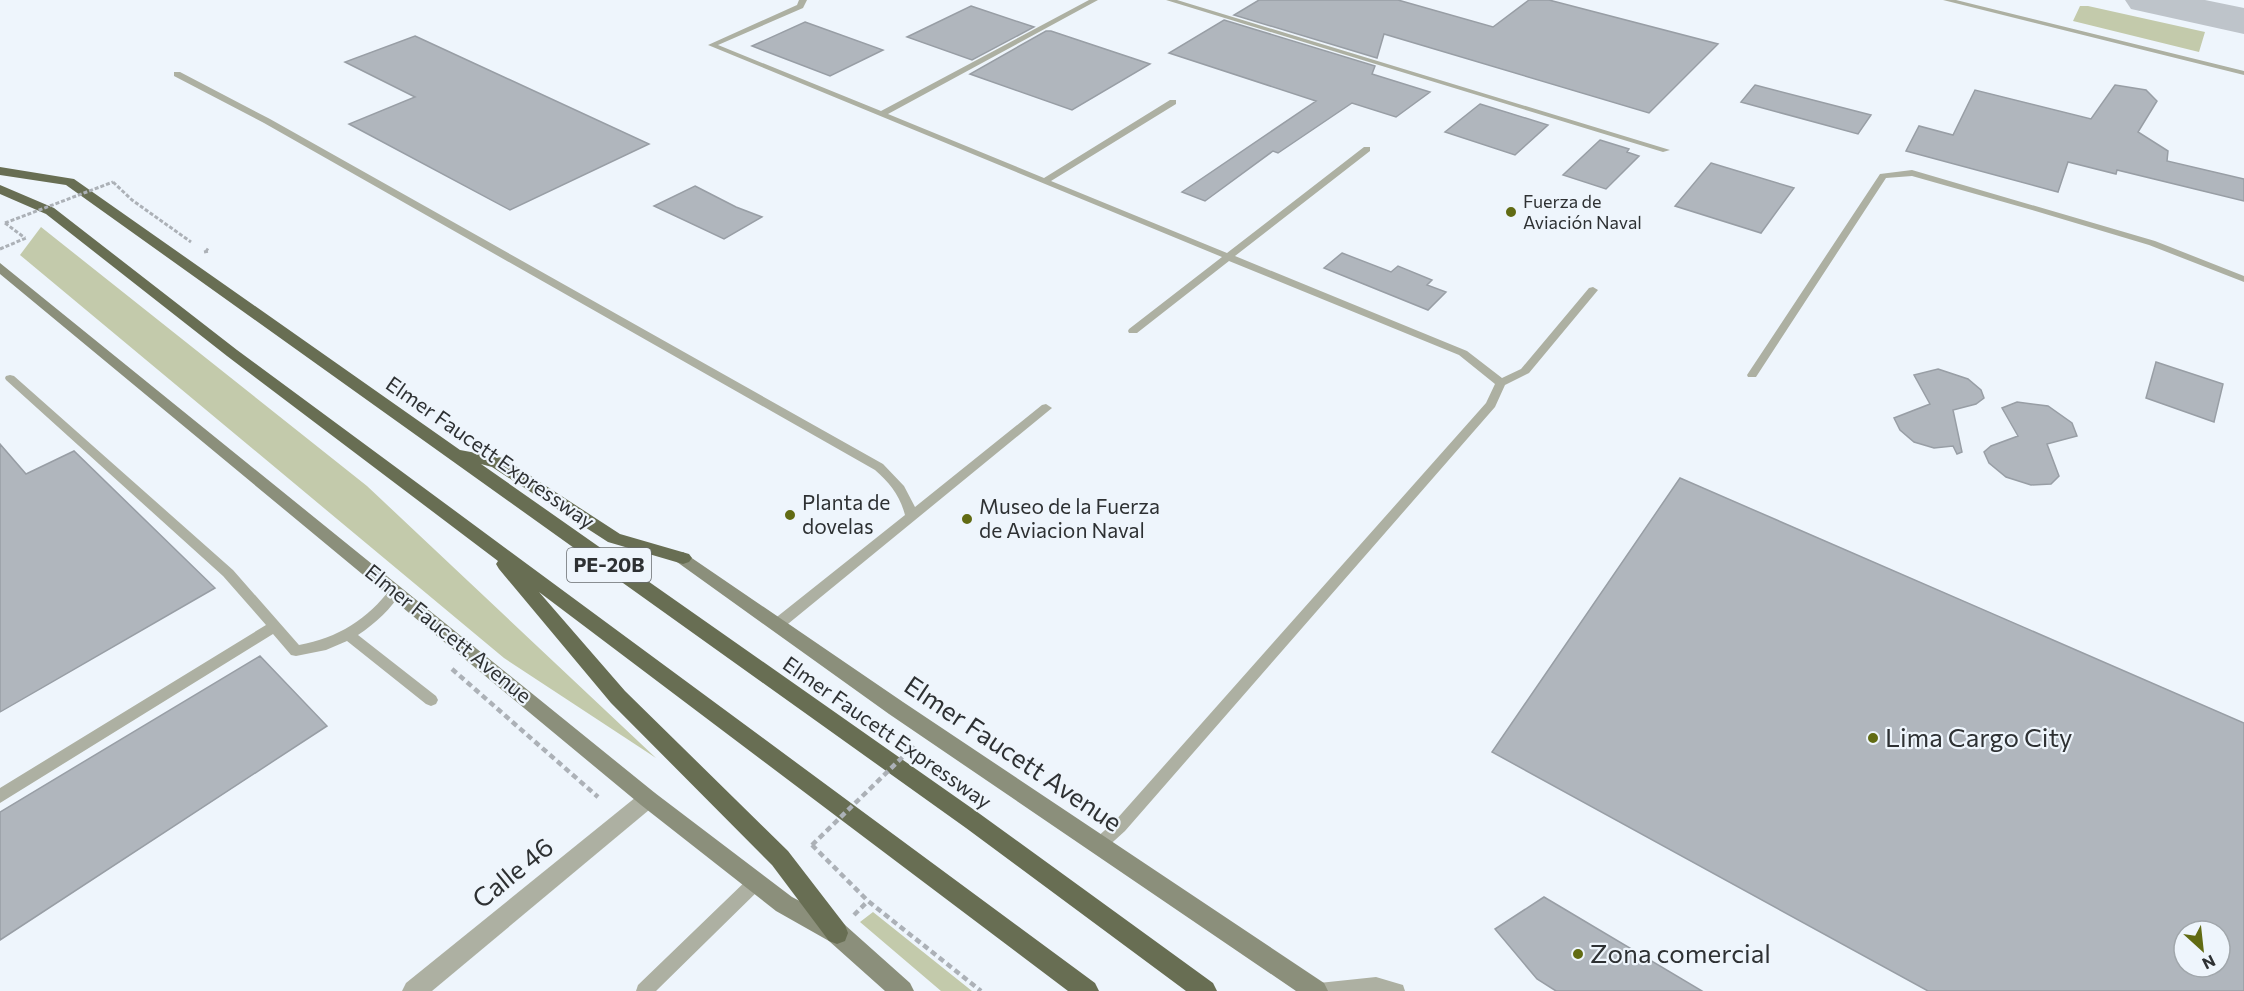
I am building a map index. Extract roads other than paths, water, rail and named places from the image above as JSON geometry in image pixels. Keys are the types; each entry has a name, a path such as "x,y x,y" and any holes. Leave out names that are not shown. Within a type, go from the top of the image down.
{"highway":[{"name":"Elmer Faucett Expressway","path":"0,171 70,182 973,821 1205,991"},
{"name":"PE-20B","path":"0,189 50,211 232,353 1087,991"},
{"path":"451,453 497,462 614,538 683,558"},
{"path":"485,540 618,697 780,858 837,933"}],"main road":[{"name":"Elmer Faucett Avenue","path":"0,267 648,799 784,904 837,933 902,991"},
{"name":"Elmer Faucett Avenue","path":"683,558 896,708 1317,991"}],"street":[{"name":"Calle 46","path":"414,991 648,799"}],"lane":[{"path":"803,0 800,6 712,45 1463,352 1502,383"},
{"path":"882,114 1094,0"},
{"path":"1170,0 1666,150"},
{"path":"1947,0 2244,73"},
{"path":"177,74 267,121 879,467 895,481 906,496 912,517"},
{"path":"1045,181 1173,102"},
{"path":"1133,331 1232,257 1367,149"},
{"path":"1752,375 1883,176 1912,174 2035,208 2152,243 2244,279"},
{"path":"1100,845 1128,817 1491,404 1502,383 1525,371 1593,290"},
{"path":"10,378 228,573 296,651 313,649 349,635 384,609 396,591"},
{"path":"778,624 1046,408"},
{"path":"0,796 275,626"},
{"path":"349,635 431,700"},
{"path":"644,991 757,881"},
{"path":"1317,991 1376,984 1397,991"}],"place":[{"name":"Fuerza de Aviación Naval","path":"1511,212"},
{"name":"Planta de dovelas","path":"790,515"},
{"name":"Museo de la Fuerza de Aviacion Naval","path":"967,519"},
{"name":"Lima Cargo City","path":"1873,738"},
{"name":"Zona comercial","path":"1578,954"}]}
